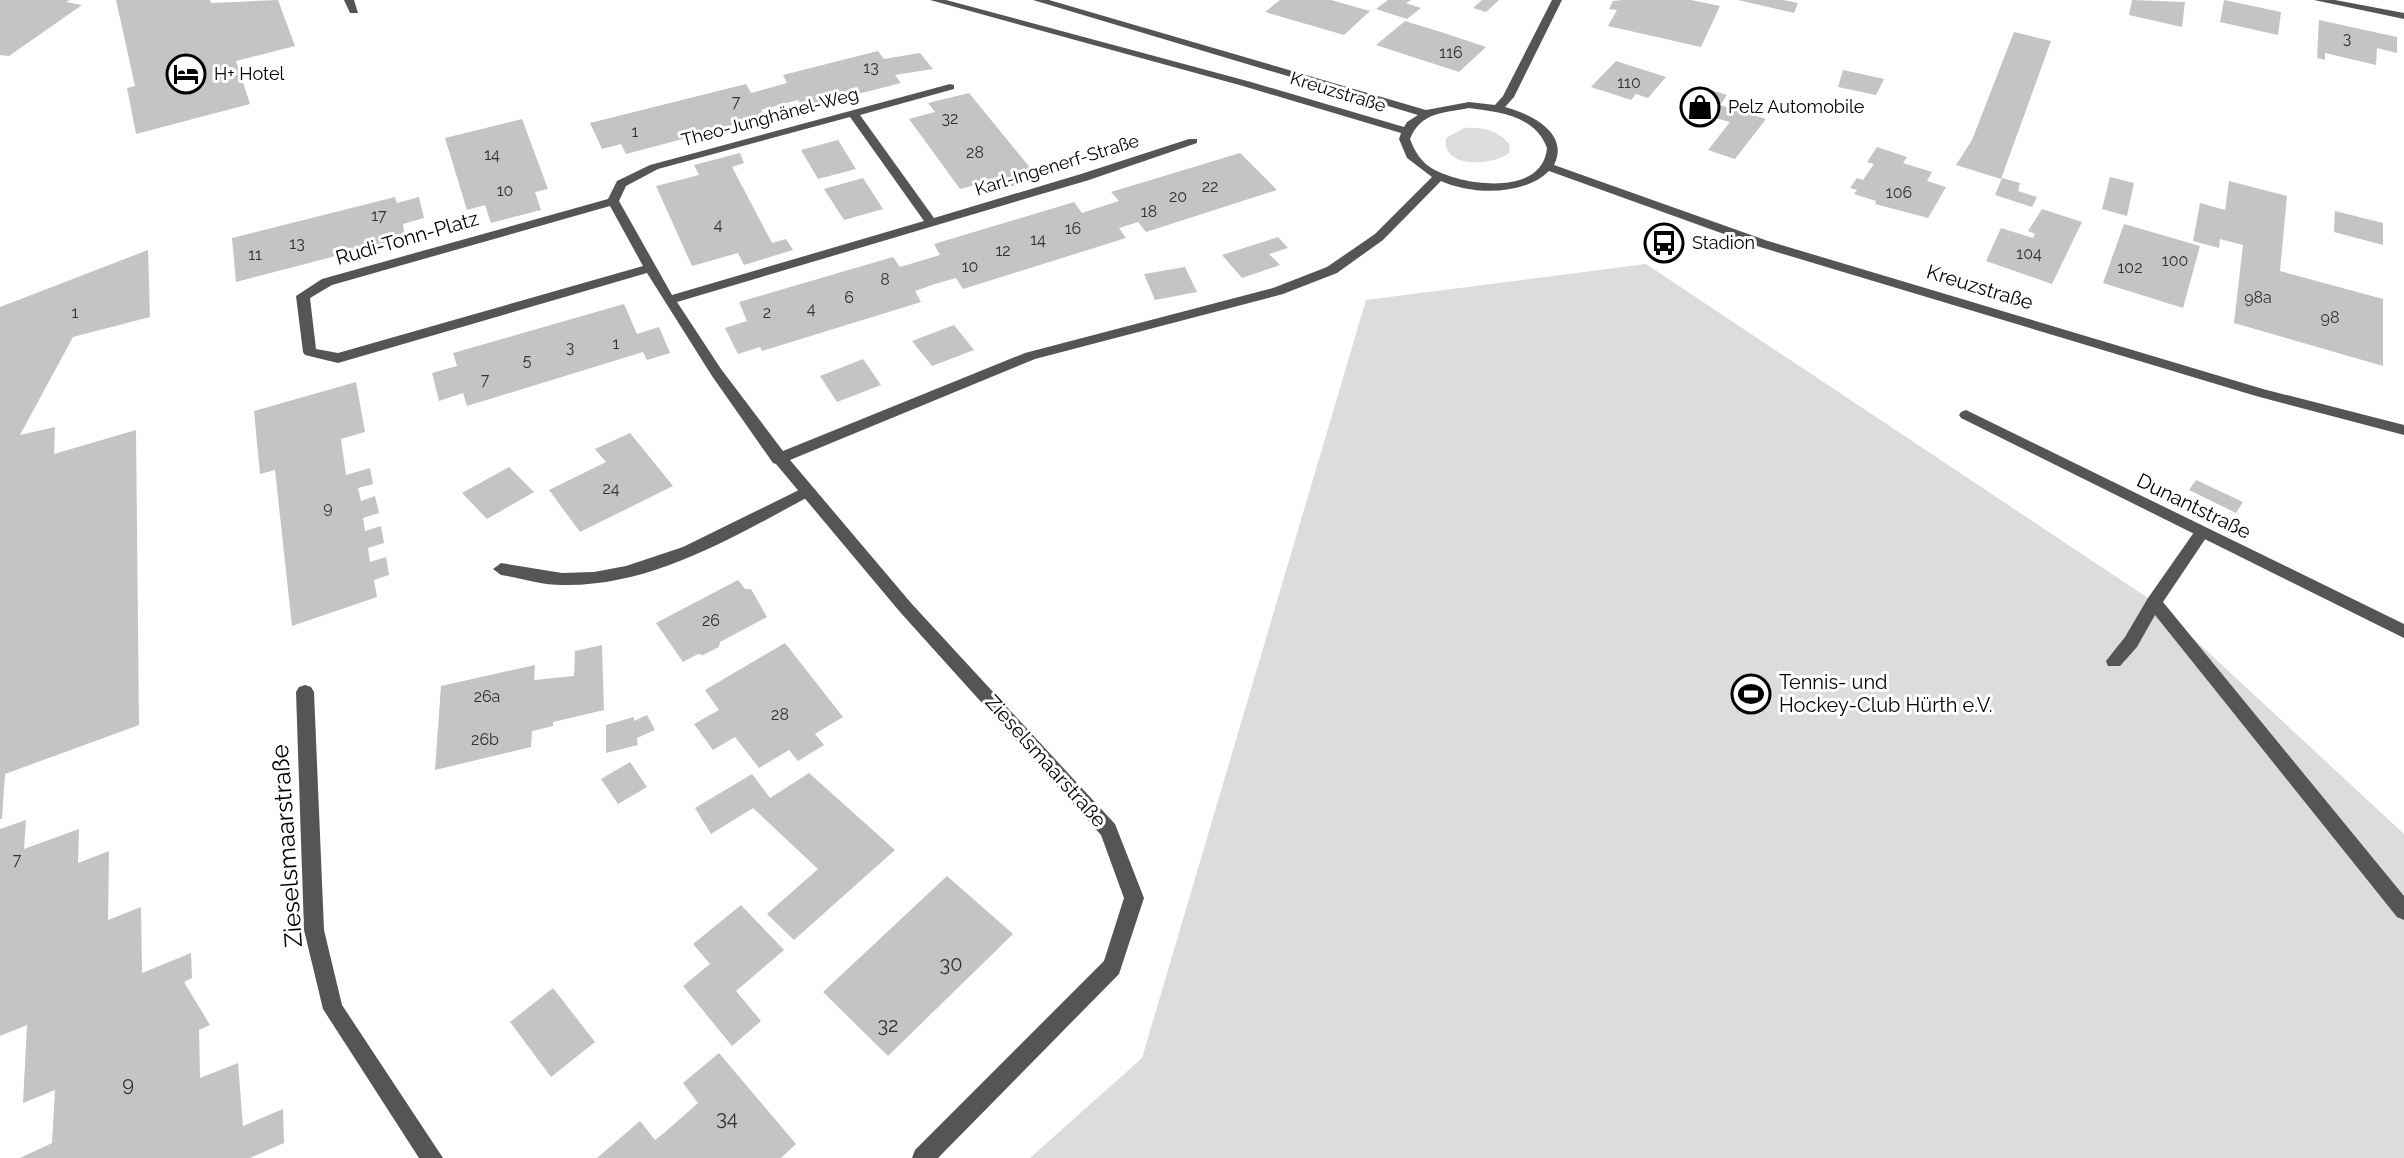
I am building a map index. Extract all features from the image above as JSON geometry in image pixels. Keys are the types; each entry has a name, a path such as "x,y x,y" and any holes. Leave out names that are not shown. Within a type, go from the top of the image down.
{"street":[{"name":"Kreuzstraße","path":"935,0 1247,84 1406,131 1414,121 1426,114"},
{"name":"Kreuzstraße","path":"1038,0 1426,114"},
{"path":"1498,109 1508,97 1557,0"},
{"path":"2319,0 2404,16"},
{"name":"Theo-Junghänel-Weg","path":"613,201 621,184 654,167 950,87"},
{"path":"1406,131 1404,145 1409,156 1438,177 1461,184 1504,187 1537,177 1549,167 1554,156 1553,144 1530,120 1498,109 1469,105 1426,114"},
{"path":"853,113 930,221"},
{"name":"Karl-Ingenerf-Straße","path":"669,300 1085,177 1193,141"},
{"name":"Kreuzstraße","path":"1549,167 1764,244 2261,393 2404,430"},
{"path":"613,201 647,269 778,459 1030,356 1278,291 1332,270 1379,237 1438,177"},
{"name":"Rudi-Tonn-Platz","path":"613,201 327,282 303,296 310,352 338,358 647,269"},
{"name":"Dunantstraße","path":"1966,415 2404,631"},
{"name":"Zieselsmaarstraße","path":"778,459 1108,830 1134,898 1112,967 923,1158"},
{"path":"501,569 563,579 640,569 699,547 805,492"},
{"path":"2114,661 2131,642 2202,532"},
{"path":"2154,602 2404,911"},
{"name":"Zieselsmaarstraße","path":"305,692 314,930 333,1009 432,1158"}],"shaded area":[{"path":"1464,128 1495,133 1510,145 1509,153 1481,162 1460,160 1451,155 1446,138"},
{"name":"Tennis- und Hockey-Club Hürth e.V.","path":"1646,264 2154,602 2404,834 2404,1158 1030,1158 1142,1058 1366,300"}],"building":[{"path":"0,0 70,0 66,2 82,5 9,56 0,55"},
{"name":"H+ Hotel","path":"116,0 210,0 211,3 278,0 295,46 236,61 250,104 136,134 127,88 135,86"},
{"path":"1280,0 1331,0 1370,11 1344,35 1265,12"},
{"path":"1388,0 1411,0 1406,3 1421,8 1407,19 1376,9"},
{"path":"1482,0 1499,0 1486,12 1473,8"},
{"path":"1691,0 1720,6 1701,47 1608,26 1617,10 1609,9 1613,1"},
{"path":"1738,0 1783,0 1798,3 1794,13"},
{"path":"2132,0 2185,2 2182,27 2129,15"},
{"path":"2224,0 2281,12 2278,35 2220,22"},
{"path":"2319,20 2397,37 2397,53 2377,48 2376,65 2325,53 2325,60 2317,58"},
{"path":"1405,21 1486,47 1459,72 1376,45"},
{"path":"2014,32 2051,41 2001,179 1956,165 1972,140"},
{"path":"878,51 884,59 920,53 933,69 895,75 901,83 803,108 798,100 761,110 766,117 626,154 621,144 602,149 590,123 746,84 751,93 787,83 783,75"},
{"path":"1616,61 1666,77 1648,98 1636,94 1631,100 1591,87"},
{"path":"1843,70 1884,79 1876,95 1838,87"},
{"path":"1698,86 1727,95 1720,105 1766,119 1735,159 1708,150 1730,122 1679,108"},
{"path":"969,93 1031,169 1041,166 1049,175 993,192 986,182 960,189 909,119 935,112 928,103"},
{"path":"522,119 548,189 535,192 541,210 491,223 485,205 467,210 445,138"},
{"path":"838,140 856,169 818,179 801,150"},
{"path":"1877,147 1907,157 1903,163 1932,172 1927,181 1946,187 1928,218 1875,204 1876,201 1854,194 1857,190 1850,188 1857,178 1863,180 1874,164 1867,162"},
{"path":"740,153 744,163 732,167 772,243 786,239 793,250 744,265 738,253 692,266 656,186 699,175 694,165"},
{"path":"1240,153 1277,190 1146,232 1138,222 1119,228 1126,238 963,289 956,278 935,284 915,291 921,302 762,351 760,347 738,354 725,328 747,321 739,302 893,257 900,267 940,255 934,244 1074,202 1082,213 1119,201 1111,192"},
{"path":"2110,177 2134,183 2127,216 2102,209"},
{"path":"863,178 883,209 844,220 824,189"},
{"path":"2002,178 2020,183 2018,191 2037,197 2032,207 1995,195"},
{"path":"2229,181 2287,196 2280,271 2383,299 2383,366 2234,323 2243,245 2220,239 2219,248 2193,241 2200,203 2225,210"},
{"path":"395,197 397,203 419,197 424,218 403,224 405,238 236,282 232,238"},
{"path":"2042,209 2082,222 2052,284 1986,261 2001,228 2033,238 2035,234 2028,231"},
{"path":"2335,211 2383,223 2383,245 2334,232"},
{"path":"2124,224 2200,246 2183,308 2103,283"},
{"path":"1278,237 1288,248 1269,254 1280,265 1242,278 1222,255"},
{"path":"148,250 150,317 73,337 20,435 55,427 54,454 136,430 139,725 5,774 0,819 0,307"},
{"path":"1185,267 1197,292 1155,300 1144,274"},
{"path":"624,304 637,334 659,327 670,353 647,360 643,352 467,406 463,393 439,401 432,373 457,366 453,353"},
{"path":"954,325 974,350 932,366 912,341"},
{"path":"863,359 881,385 837,402 820,376"},
{"path":"356,382 365,432 341,439 346,475 370,468 373,484 358,488 361,501 375,496 379,513 363,518 365,531 381,526 384,543 368,548 370,562 386,557 389,575 374,580 377,597 292,626 275,470 260,474 254,411"},
{"path":"630,433 673,486 580,532 549,490 606,462 595,449"},
{"path":"509,467 534,492 487,519 462,493"},
{"path":"2196,480 2243,502 2236,513 2189,490"},
{"path":"738,580 745,589 751,589 767,617 720,642 719,647 683,662 656,623"},
{"path":"785,643 843,717 815,734 824,745 798,761 789,750 759,768 735,737 713,750 694,724 719,710 705,690"},
{"path":"602,645 604,710 553,722 553,726 532,731 531,747 435,770 441,686 535,665 534,680 574,676 575,651"},
{"path":"647,715 655,730 637,738 638,745 606,753 606,725 634,717 634,721"},
{"path":"630,762 647,787 618,804 601,779"},
{"path":"809,773 895,850 794,940 767,914 818,869 753,808 711,834 695,808 752,774 770,798"},
{"path":"26,820 24,849 79,829 78,863 109,851 108,920 141,907 142,973 191,953 192,978 184,982 210,1025 199,1030 200,1078 238,1063 243,1126 283,1109 284,1143 250,1158 20,1158 52,1143 55,1090 23,1103 27,1025 0,1036 0,829"},
{"path":"947,876 1013,934 888,1056 823,992"},
{"path":"741,905 784,950 736,991 761,1021 732,1046 683,986 710,964 693,944"},
{"path":"553,988 595,1042 551,1077 510,1022"},
{"path":"719,1053 796,1144 781,1158 597,1158 640,1121 655,1140 664,1133 698,1103 683,1083"}],"place":[{"name":"H+ Hotel","path":"186,74"},
{"name":"Pelz Automobile","path":"1700,107"},
{"name":"Stadion","path":"1664,243"},
{"name":"Tennis- und Hockey-Club Hürth e.V.","path":"1751,694"}]}
